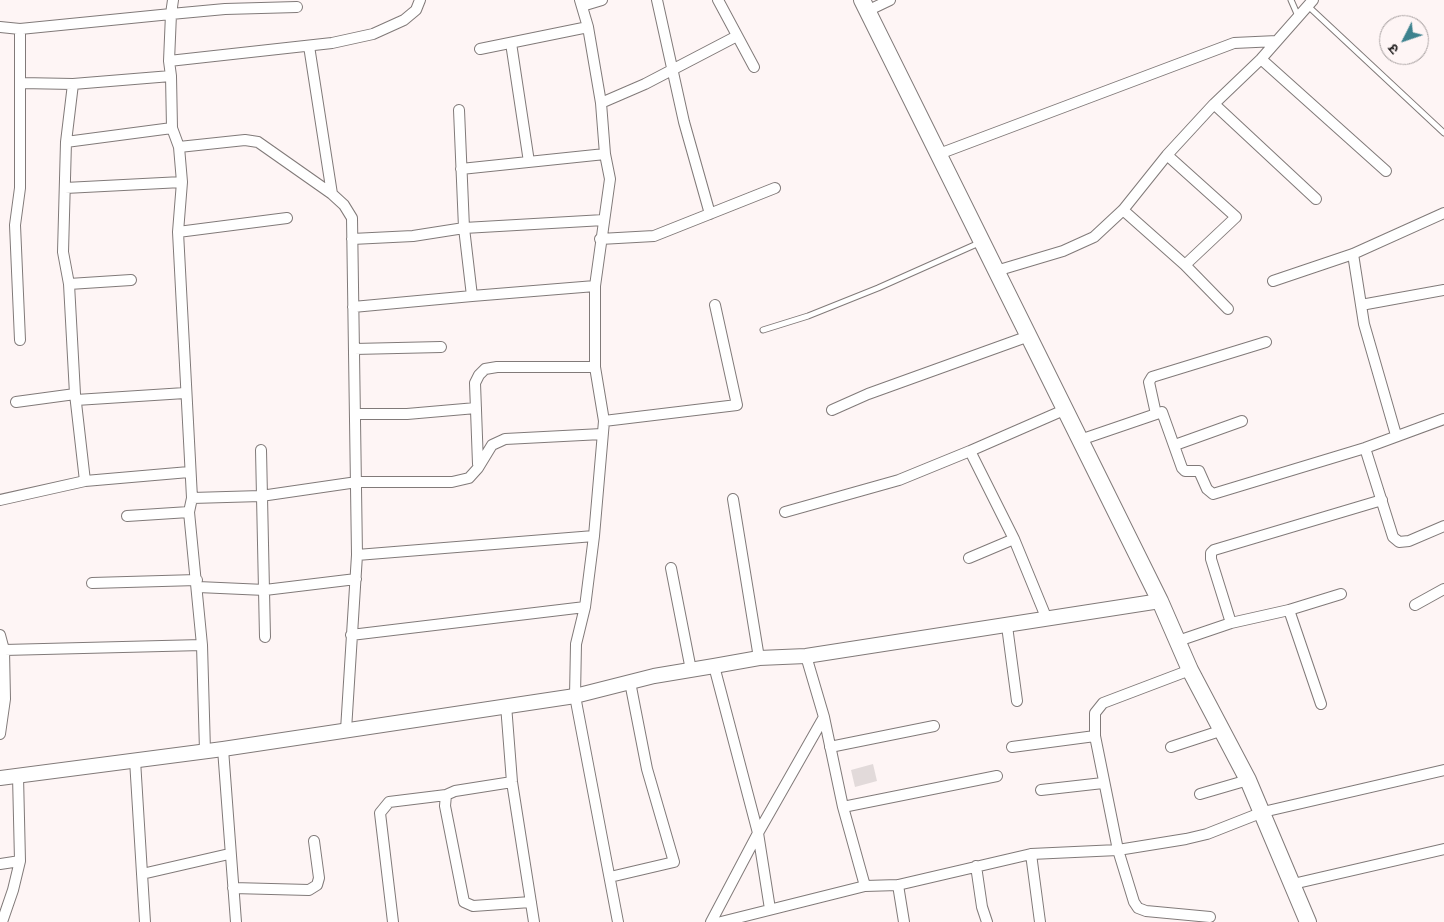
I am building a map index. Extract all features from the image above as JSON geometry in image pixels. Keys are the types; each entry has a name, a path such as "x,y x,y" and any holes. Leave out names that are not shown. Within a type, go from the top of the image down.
{"main road":[{"path":"865,5 1160,601 1190,670 1224,730 1263,812 1308,922"}],"street":[{"path":"173,0 169,61 172,128 179,147 182,182 178,232 189,472 192,498 189,512 202,645 206,751"},
{"path":"169,61 309,46 373,34 404,20 416,10 420,0"},
{"path":"602,0 581,3 588,27 601,103 605,154 610,179 600,239 595,286 595,367 604,421 594,536 585,607 576,644 575,696 618,922"},
{"path":"657,0 684,122 710,214"},
{"path":"718,0 754,67"},
{"path":"865,5 890,0"},
{"path":"996,271 1063,251 1094,237 1123,210 1167,155 1214,104 1261,59 1311,3"},
{"path":"0,27 20,29 225,9 297,7"},
{"path":"480,49 588,27"},
{"path":"20,29 20,188 15,225 20,340"},
{"path":"601,103 646,84 737,36"},
{"path":"939,154 1234,43 1277,41"},
{"path":"511,43 529,162"},
{"path":"309,46 332,194"},
{"path":"1261,59 1386,171"},
{"path":"21,83 73,84 171,76"},
{"path":"73,84 66,142 63,252 69,284 75,397 85,481"},
{"path":"1214,104 1316,199"},
{"path":"459,110 464,228 472,296"},
{"path":"66,142 172,128"},
{"path":"179,147 245,140 258,142 332,194 344,205 352,218 357,555 346,730"},
{"path":"462,169 605,154"},
{"path":"1167,155 1236,217 1185,265"},
{"path":"65,188 182,182"},
{"path":"600,239 654,236 775,188"},
{"path":"1123,210 1185,265 1228,309"},
{"path":"1273,281 1353,254 1444,213"},
{"path":"178,232 288,218"},
{"path":"352,239 413,236 464,228 604,220"},
{"path":"1353,254 1371,352 1396,435"},
{"path":"69,284 131,280"},
{"path":"353,308 595,286"},
{"path":"1361,305 1444,290"},
{"path":"604,421 738,405 715,305"},
{"path":"832,410 868,394 1028,336"},
{"path":"1156,414 1149,382 1152,377 1266,342"},
{"path":"354,349 441,347"},
{"path":"478,468 475,383 479,375 485,370 497,367 595,367"},
{"path":"16,402 75,397 185,393"},
{"path":"355,414 407,414 476,408"},
{"path":"785,512 899,480 1064,410"},
{"path":"1080,440 1162,412 1182,468 1185,471 1199,471 1207,490 1213,494 1364,448 1444,419"},
{"path":"1175,445 1242,421"},
{"path":"192,498 261,496 357,482 452,482 469,478 478,468 492,445 505,439 602,434"},
{"path":"1364,448 1382,500 1392,537 1399,542 1409,541 1444,526"},
{"path":"261,450 265,637"},
{"path":"970,451 1014,539 1046,617"},
{"path":"0,500 85,481 189,472"},
{"path":"733,499 758,658"},
{"path":"1231,623 1211,559 1211,553 1214,550 1382,500"},
{"path":"127,516 189,512"},
{"path":"357,555 594,536"},
{"path":"969,558 1014,539"},
{"path":"671,568 691,670"},
{"path":"92,583 197,583 265,590 356,579"},
{"path":"1415,605 1444,589"},
{"path":"1178,641 1231,623 1289,610 1341,594"},
{"path":"0,778 223,749 575,696 630,682 758,658 806,656 1007,626 1046,617 1160,601"},
{"path":"351,636 585,607"},
{"path":"1289,610 1321,704"},
{"path":"1007,626 1017,701"},
{"path":"0,635 4,650 5,699 0,734"},
{"path":"4,650 202,645"},
{"path":"806,656 824,718 843,807 865,886"},
{"path":"714,666 758,833 770,909"},
{"path":"1190,670 1103,703 1095,713 1095,736 1102,783 1118,850 1134,902 1138,908 1146,911 1210,917"},
{"path":"610,877 674,862 646,769 630,682"},
{"path":"506,705 512,782 534,922"},
{"path":"711,922 758,833 824,718"},
{"path":"830,748 934,726"},
{"path":"1171,747 1224,730"},
{"path":"1012,747 1095,736"},
{"path":"223,749 229,854 236,922"},
{"path":"135,760 144,922"},
{"path":"721,922 865,886 898,885 1031,854 1118,850 1207,834 1263,812 1444,770"},
{"path":"2,922 20,861 18,776"},
{"path":"843,807 997,776"},
{"path":"1200,794 1248,780"},
{"path":"393,922 380,813 389,802 446,795 512,782"},
{"path":"1041,790 1102,783"},
{"path":"446,795 445,806 464,902 473,906 531,902"},
{"path":"233,888 309,890 317,885 319,878 314,841"},
{"path":"1293,884 1444,849"},
{"path":"142,874 229,854"},
{"path":"1031,854 1040,922"},
{"path":"0,864 20,861"},
{"path":"976,866 982,907 987,922"},
{"path":"898,885 904,922"}],"lane":[{"path":"1291,0 1299,17"},
{"path":"1311,3 1444,133"},
{"path":"763,330 808,316 878,288 982,242"}],"building":[{"path":"873,764 877,781 855,787 851,770"}]}
